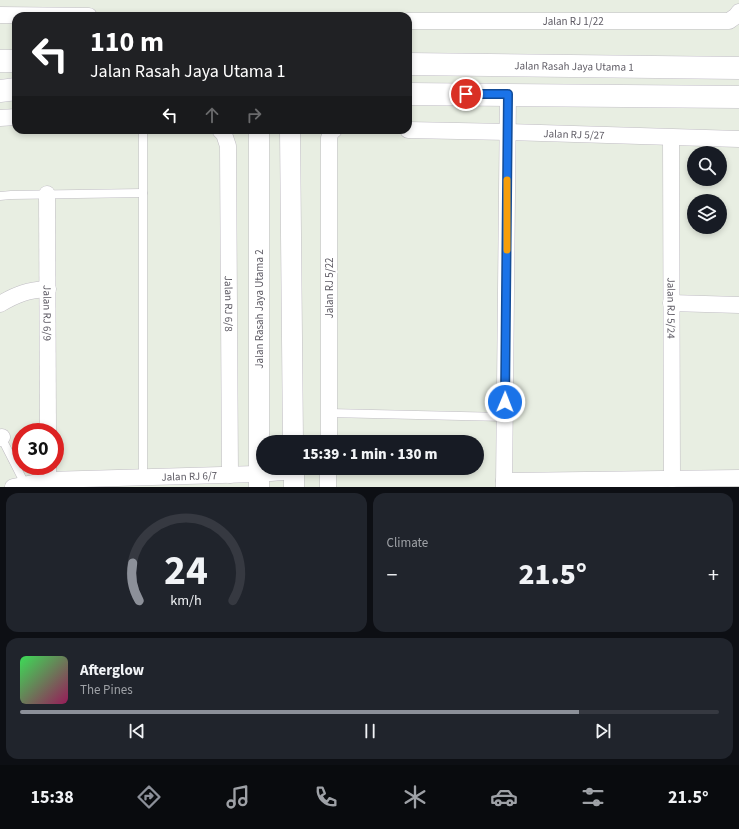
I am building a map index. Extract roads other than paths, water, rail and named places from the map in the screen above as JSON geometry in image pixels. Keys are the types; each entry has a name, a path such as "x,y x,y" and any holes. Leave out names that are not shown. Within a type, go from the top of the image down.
{"main road":[{"path":"0,61 12,61"},
{"name":"Jalan Rasah Jaya Utama 1","path":"412,64 739,68"},
{"path":"0,91 12,90"},
{"path":"412,94 739,96"}],"street":[{"name":"Jalan RJ 1/22","path":"412,21 729,21 738,14"},
{"path":"0,15 12,15"},
{"path":"508,94 504,484 739,478"},
{"path":"0,118 12,117"},
{"name":"Jalan RJ 5/27","path":"412,130 739,140"},
{"name":"Jalan RJ 6/8","path":"223,134 228,146 230,475"},
{"name":"Jalan Rasah Jaya Utama 2","path":"259,134 259,480"},
{"path":"290,134 293,435"},
{"name":"Jalan RJ 5/22","path":"328,435 329,138 331,134"},
{"name":"Jalan RJ 5/24","path":"671,138 672,479"},
{"name":"Jalan RJ 6/9","path":"47,194 48,423"},
{"path":"0,304 24,292 48,289"},
{"path":"671,303 739,305"},
{"name":"Jalan RJ 6/7","path":"64,474 143,478 211,478 230,475 259,480 294,475"},
{"name":"Jalan RJ 6/7","path":"19,486 44,475"},
{"path":"328,475 328,487"}],"lane":[{"path":"143,134 143,478"},
{"path":"0,196 143,193"},
{"path":"329,414 505,417"},
{"path":"1,437 19,486"}]}
